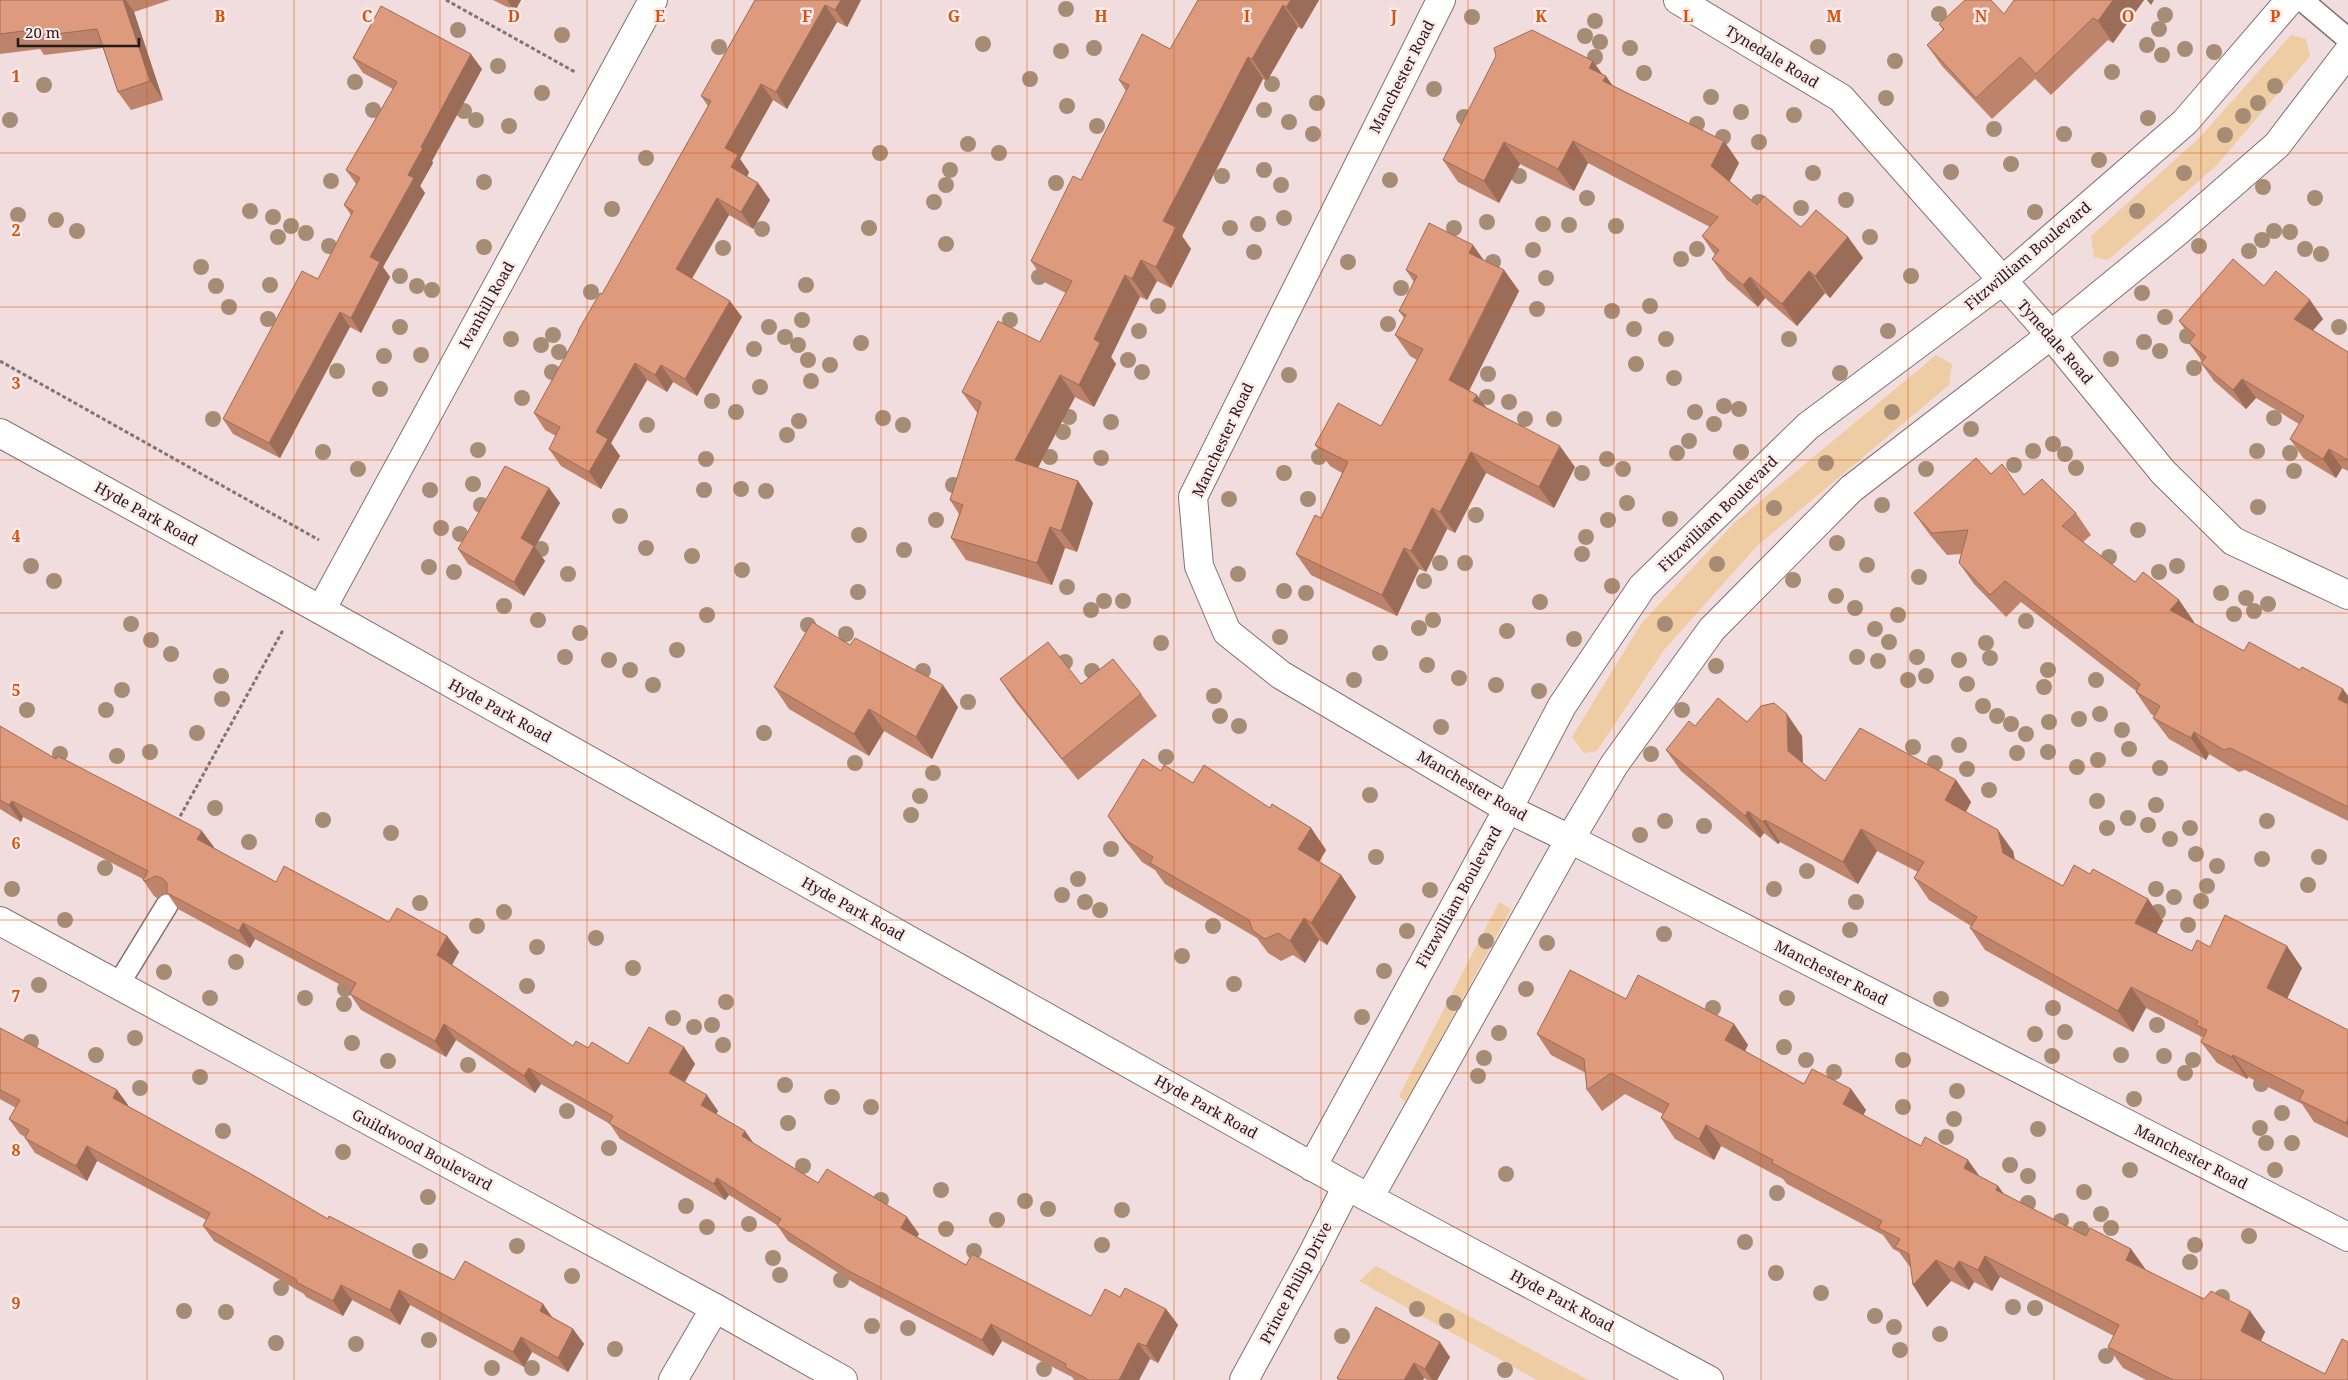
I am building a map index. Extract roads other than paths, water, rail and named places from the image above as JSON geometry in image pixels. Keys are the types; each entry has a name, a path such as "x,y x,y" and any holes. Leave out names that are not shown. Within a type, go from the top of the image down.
{"street":[{"name":"Ivanhill Road","path":"311,605 350,558 653,0"},
{"name":"Manchester Road","path":"1441,0 1193,497 1199,566 1227,632 1281,674 1508,809 2348,1237"},
{"name":"Tynedale Road","path":"1678,0 1841,98 2051,335 2162,472 2233,541 2348,595"},
{"name":"Fitzwilliam Boulevard","path":"1312,1167 1508,809 1562,706 1642,587 1808,426 2002,281 2185,122 2290,0"},
{"path":"1358,1192 1614,765 1712,629 1851,489 2051,335 2177,232 2277,145 2348,52"},
{"name":"Hyde Park Road","path":"0,434 311,605 1312,1167 1709,1380"},
{"name":"Guildwood Boulevard","path":"0,921 715,1308 843,1380"},
{"name":"Prince Philip Drive","path":"1244,1380 1311,1257 1358,1192"},
{"path":"673,1380 715,1308"}],"lane":[{"path":"2302,0 2348,39"},
{"path":"118,985 167,905"}]}
